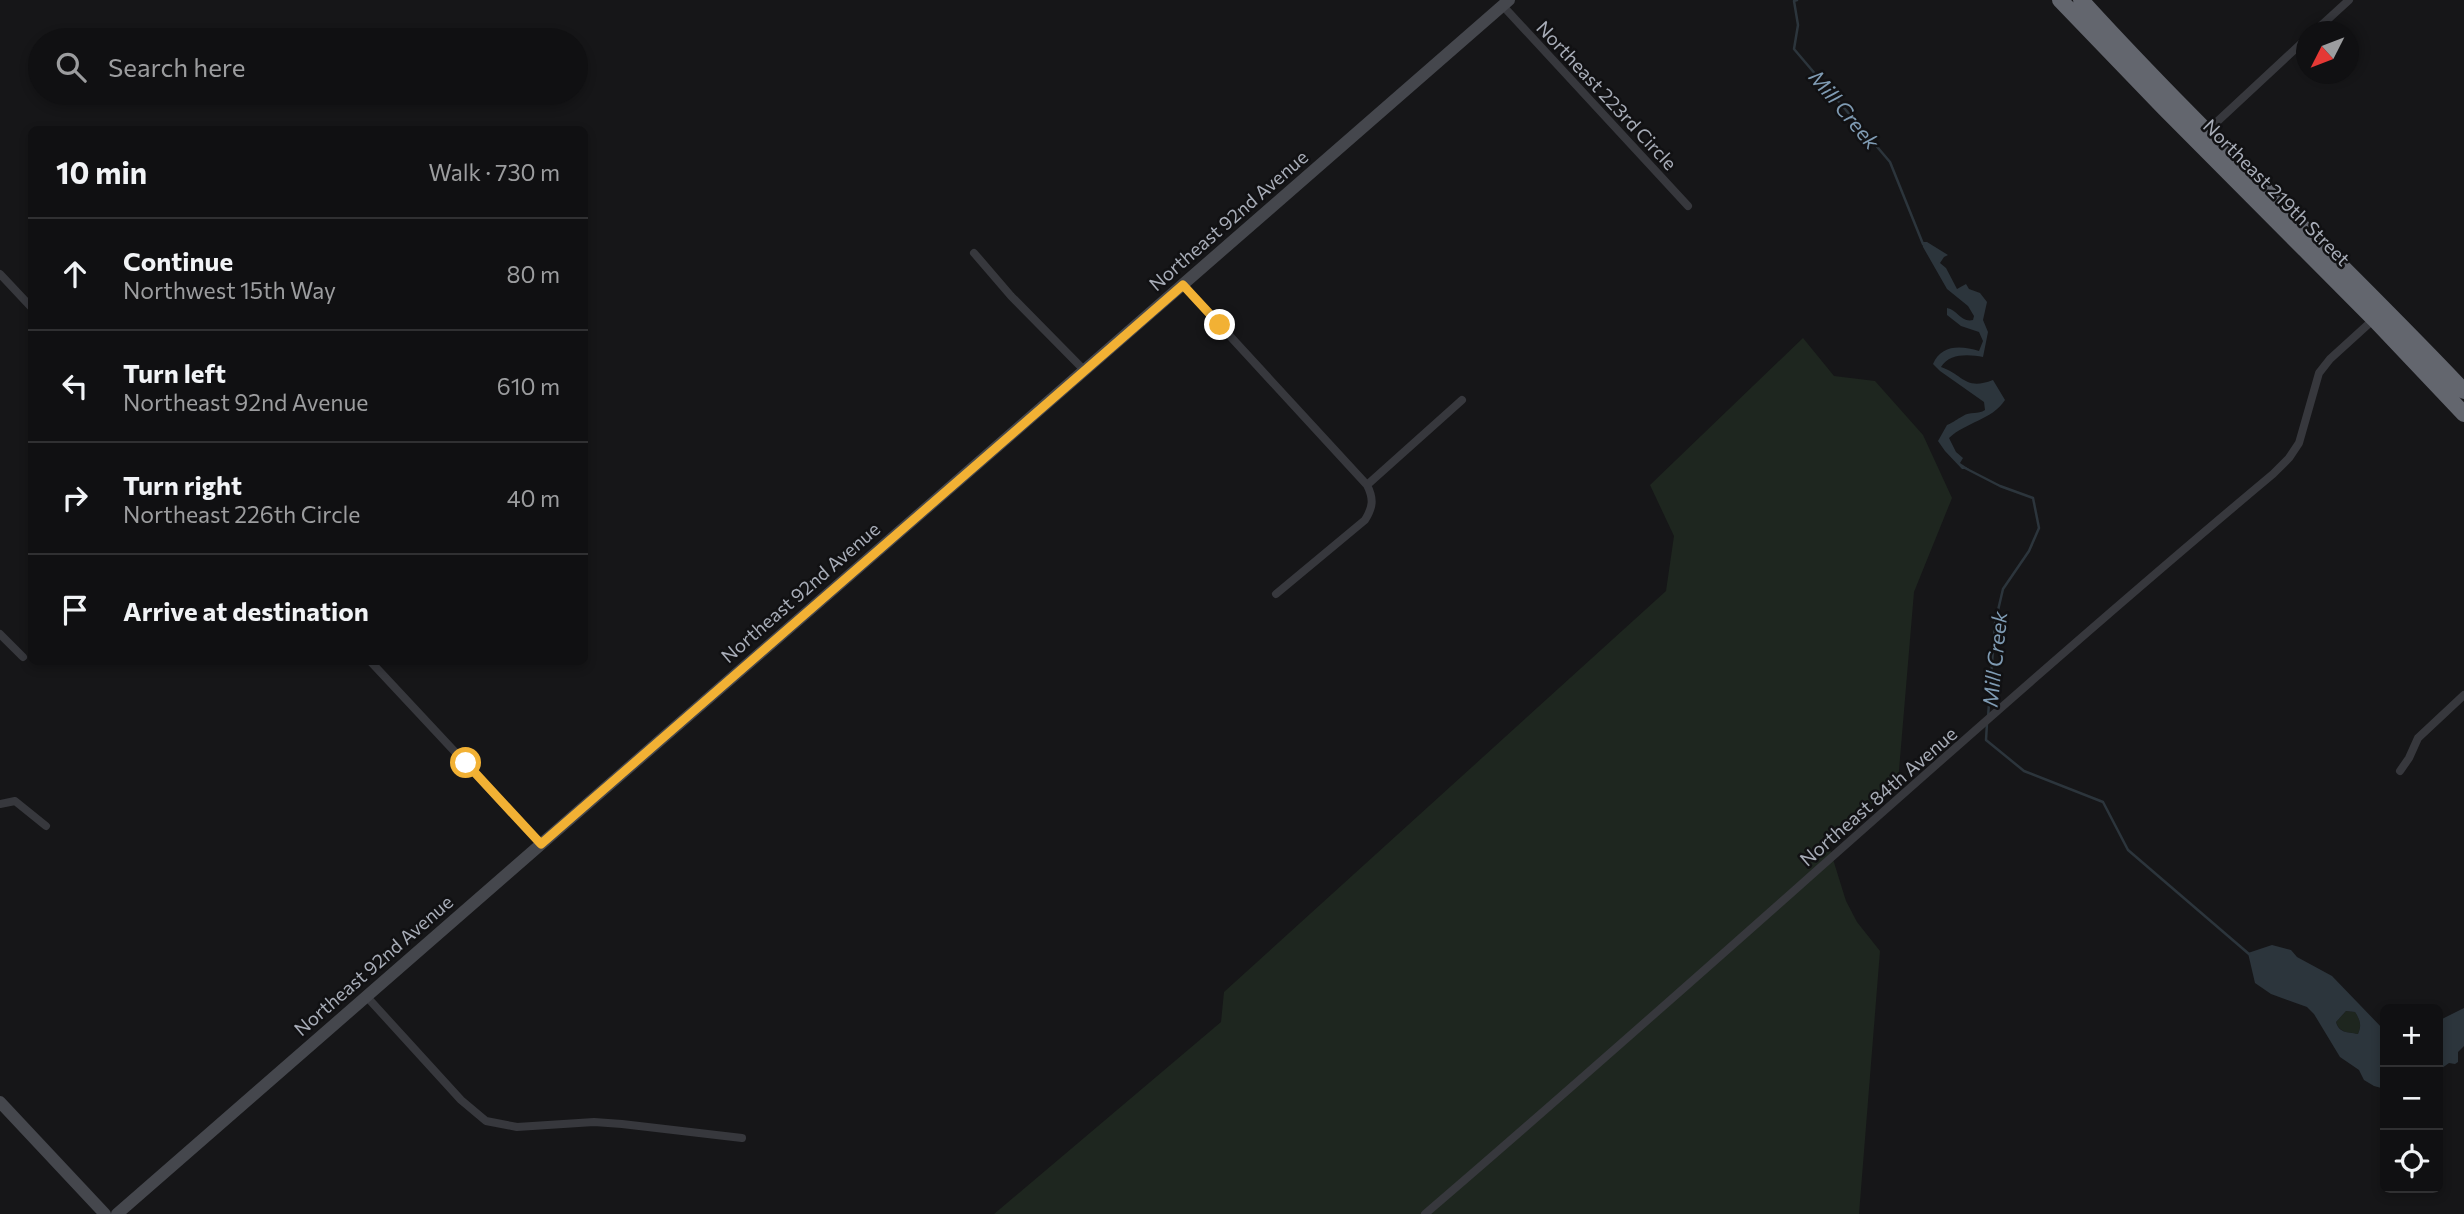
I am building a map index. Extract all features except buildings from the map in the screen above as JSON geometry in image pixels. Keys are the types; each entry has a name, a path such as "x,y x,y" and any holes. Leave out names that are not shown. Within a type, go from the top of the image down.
{"highway":[{"name":"Northeast 219th Street","path":"2060,0 2464,414"},
{"name":"Northeast 219th Street","path":"2081,0 2206,132 2384,307 2464,391"}],"street":[{"path":"2327,21 2349,0"},
{"name":"Northeast 223rd Circle","path":"1506,3 1689,206"},
{"name":"Northeast 92nd Avenue","path":"117,1214 1506,3"},
{"path":"2206,132 2296,48"},
{"path":"974,253 1011,296 1084,370"},
{"path":"0,274 28,304"},
{"path":"1183,285 1367,485 1371,494 1371,509 1365,520 1276,594"},
{"name":"Northeast 84th Avenue","path":"1425,1214 1557,1101 2125,598 2273,474 2299,443 2319,373 2330,359 2374,319"},
{"path":"1367,485 1462,400"},
{"path":"0,634 23,657"},
{"path":"374,665 541,844"},
{"path":"2400,771 2418,738 2464,695"},
{"path":"0,804 15,801 46,826"},
{"path":"367,997 461,1100 486,1121 517,1127 594,1122 742,1138"},
{"path":"0,1102 105,1214"}],"shaded area":[{"path":"1922,242 1927,242 1948,255 1940,263 1946,268 1957,289 1966,284 1969,289 1980,293 1987,302 1983,320 1988,332 1983,357 1954,357 1941,367 1970,383 1993,380 2005,400 1986,417 1949,438 1956,452 1963,458 1960,463 1969,469 1962,469 1938,441 1947,425 1966,415 1985,410 1984,402 1933,364 1941,353 1952,348 1979,351 1983,341 1979,332 1961,326 1947,315 1947,308 1965,320 1973,320 1974,316 1968,306 1947,289 1923,247"},
{"path":"1803,338 1834,376 1875,381 1923,435 1952,498 1914,592 1898,782 1827,840 1846,901 1857,922 1880,951 1859,1214 994,1214 1221,1022 1224,992 1666,591 1674,536 1650,485"},
{"path":"2272,945 2291,950 2297,957 2332,976 2380,1026 2380,1088 2364,1080 2359,1070 2340,1057 2307,1007 2271,994 2255,983 2248,953","holes":["2346,1011 2355,1012 2358,1018 2358,1034 2344,1031 2336,1022"]},
{"path":"2464,1008 2464,1046 2458,1052 2458,1062 2443,1067 2443,1067 2443,1018"},
{"path":"2346,1011 2355,1012 2360,1025 2358,1034 2344,1031 2338,1026 2336,1022"}],"waterway":[{"name":"Mill Creek","path":"1797,0 1794,1 1798,25 1794,49 1890,162 1923,244"},
{"name":"Mill Creek","path":"1965,468 2000,486 2033,498 2039,528 2029,551 2003,589 1995,623 1988,717"},
{"name":"Mill Creek","path":"1987,723 1986,740 2024,771 2103,802 2128,850 2249,954"}],"route":[{"path":"466,763 541,844 1183,285 1220,325"}]}
